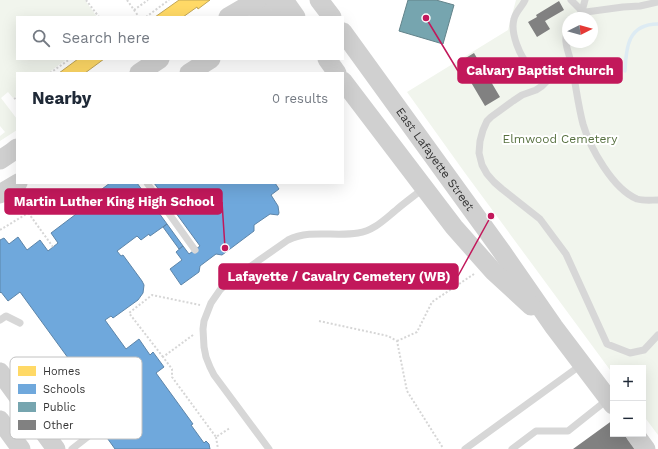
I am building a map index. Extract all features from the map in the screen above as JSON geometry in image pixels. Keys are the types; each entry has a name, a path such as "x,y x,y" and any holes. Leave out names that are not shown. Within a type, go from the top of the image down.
{"street":[{"path":"319,0 331,16"},
{"path":"230,16 252,3 263,13 264,16"},
{"path":"282,4 295,16"},
{"name":"East Lafayette Street","path":"344,33 500,248 554,327 610,401"},
{"path":"140,72 158,60"},
{"path":"192,72 210,60"},
{"path":"328,60 336,72"},
{"path":"348,88 365,100 382,97 385,89"},
{"name":"East Lafayette Street","path":"348,88 454,227 490,268 554,327"},
{"path":"0,160 16,149"},
{"path":"0,372 10,386"},
{"path":"0,420 10,434"},
{"path":"637,437 646,449"},
{"path":"14,439 21,449"},
{"path":"49,439 56,449"}],"lane":[{"path":"525,0 513,19 514,35 519,50 527,64 547,81"},
{"path":"571,0 582,11 592,12 640,6 658,2"},
{"path":"582,11 585,0"},
{"path":"567,48 584,126 602,165 624,192 646,201 658,200"},
{"path":"572,66 547,81 536,90 513,101 495,113 487,121 480,141 479,153 482,164 487,174 494,182 540,219 566,254 608,344 630,353 644,350 658,335"},
{"path":"148,184 195,250"},
{"path":"269,449 214,374 206,357 203,329 204,321 215,296 228,282 288,240 300,235 358,233 370,229 380,223 424,188"},
{"path":"0,320 6,316 20,323"},
{"path":"465,449 582,364"},
{"path":"512,449 536,431 568,431 610,403"},
{"path":"72,449 85,439"}],"path":[{"path":"86,0 98,16"},
{"path":"127,0 139,16"},
{"path":"134,10 148,0"},
{"path":"147,16 169,0"},
{"path":"51,72 69,60"},
{"path":"12,192 53,247"},
{"path":"0,230 28,213"},
{"path":"397,341 417,332 432,302 474,274"},
{"path":"200,305 152,295 129,313 172,369 172,377 216,437 218,449"},
{"path":"319,321 388,336 397,341 407,391 443,448"},
{"path":"163,357 193,335"},
{"path":"216,437 230,428"}],"green space":[{"path":"0,0 85,0 96,16 16,16 16,60 66,60 49,72 16,72 16,96 13,98 8,92 1,98 16,118 16,131 0,141 0,136 5,132 0,126"},
{"name":"Elmwood Cemetery","path":"516,0 658,0 658,435 646,419 646,365 610,365 610,370 407,92 508,30"}],"building: Homes":[{"path":"179,0 210,0 198,9 197,7 184,16 156,16"},
{"path":"77,60 103,60 86,72 60,72"}],"building: Schools":[{"path":"109,184 138,184 167,224 150,236 149,234 141,240 137,236 117,251 121,256 123,255 142,281 144,285 143,293 138,300 113,318 111,316 105,320 126,349 139,339 150,355 153,352 164,367 156,373 193,424 191,425 204,443 206,441 209,444 210,449 115,449 108,439 142,439 142,357 67,357 20,292 8,301 1,292 0,293 0,240 4,238 9,244 18,237 27,250 40,240 48,251 58,243 51,233 96,199 94,195"},
{"path":"155,184 276,184 279,189 271,195 278,206 278,215 270,214 254,225 254,231 222,255 216,254 200,266 199,272 181,285 170,269 182,260 176,252 183,246 189,254 200,246"},
{"path":"167,224 183,246 179,249 163,227"}],"building: Public":[{"path":"408,0 436,0 454,5 443,44 399,31"}],"building: Other":[{"path":"559,1 564,10 545,21 550,29 537,37 528,22 537,17 536,15"},
{"path":"474,53 500,97 485,106 459,62"},
{"path":"610,422 610,437 626,437 635,449 573,449"}],"waterway":[{"path":"625,71 626,54 631,38 640,28 658,24"}],"place":[{"name":"Calvary Baptist Church","path":"426,18"},
{"name":"Lafayette / Cavalry Cemetery (WB)","path":"491,216"},
{"name":"Martin Luther King High School","path":"225,248"}]}
